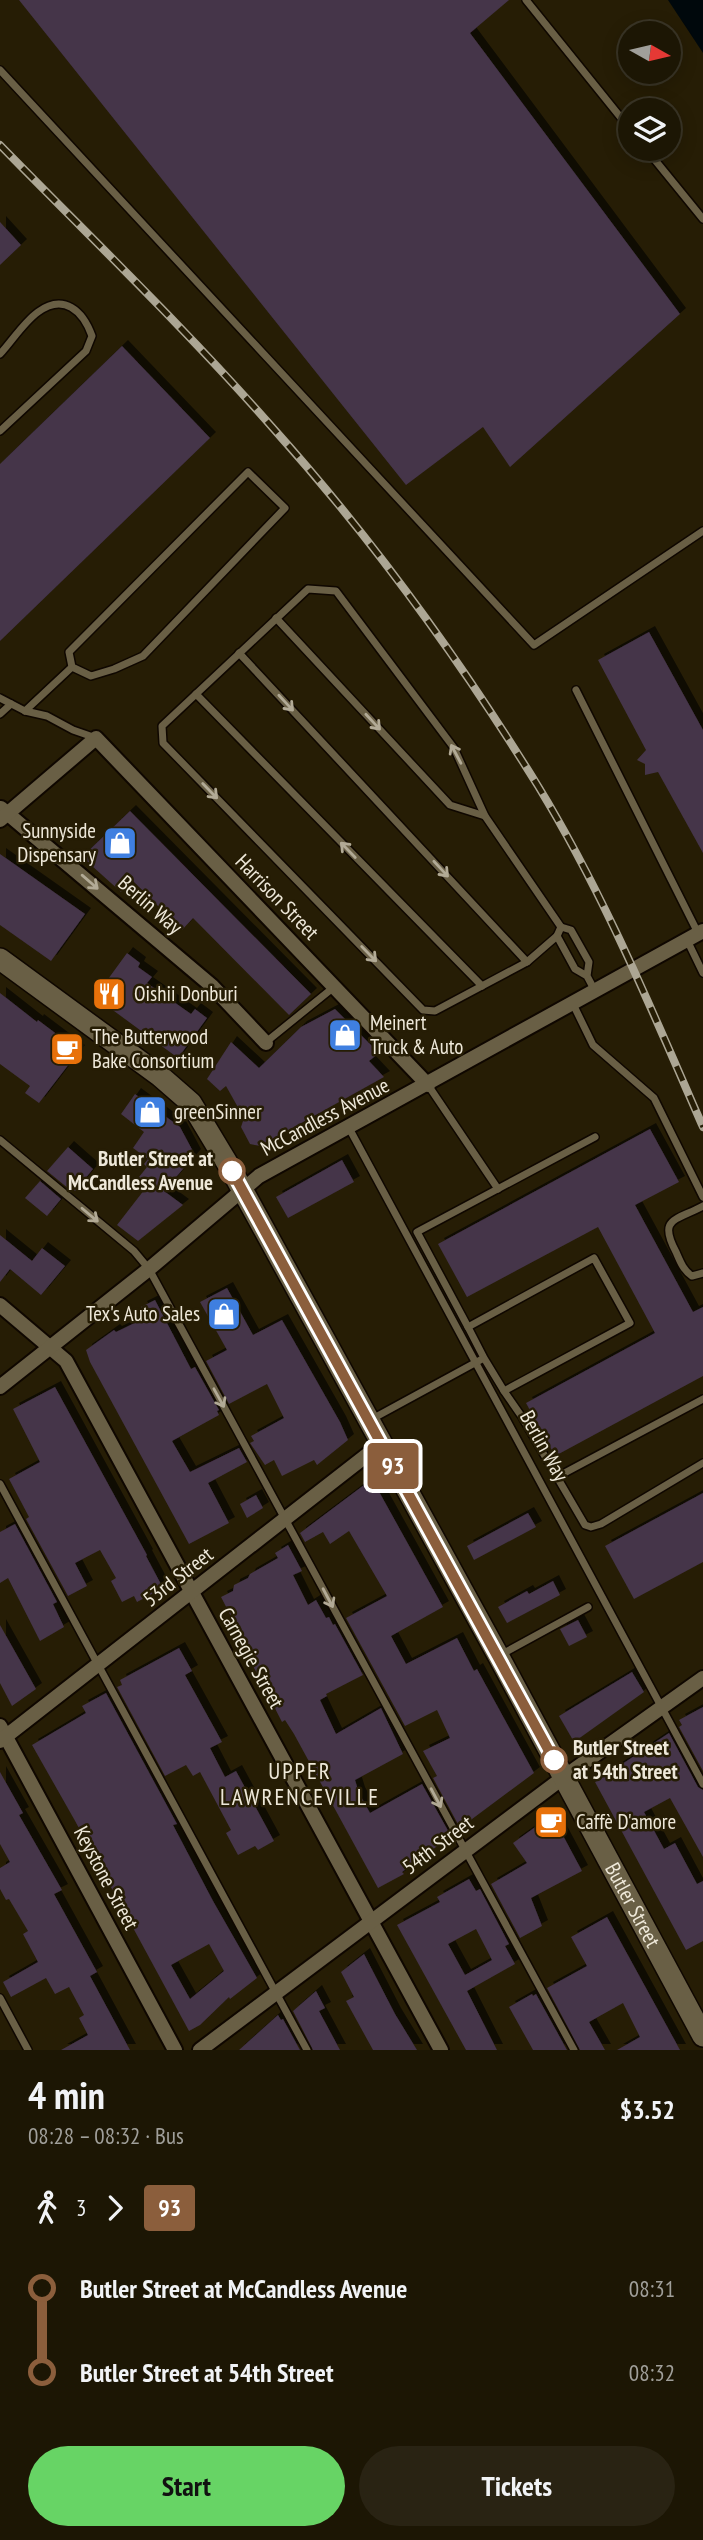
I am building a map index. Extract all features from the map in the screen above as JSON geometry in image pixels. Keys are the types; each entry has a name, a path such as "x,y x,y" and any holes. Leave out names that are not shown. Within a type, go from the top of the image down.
{"main road":[{"name":"Butler Street","path":"0,959 160,1076 191,1103 243,1189 703,2036"}],"street":[{"path":"3,814 96,738"},
{"name":"Harrison Street","path":"96,738 428,1085"},
{"name":"Berlin Way","path":"3,814 212,986 266,1043"},
{"name":"McCandless Avenue","path":"0,1387 149,1269 259,1176 696,935"},
{"name":"Carnegie Street","path":"0,1304 66,1361 441,2050"},
{"name":"53rd Street","path":"2,1735 99,1666 381,1444"},
{"name":"54th Street","path":"200,2050 564,1777 703,1678"},
{"name":"Keystone Street","path":"2,1735 175,2050"}],"lane":[{"path":"526,0 618,114"},
{"path":"0,70 534,645 703,531"},
{"path":"656,161 703,219"},
{"path":"0,354 38,312 57,304 73,308 86,319 92,336 86,351 0,431"},
{"path":"248,472 285,508 143,656 91,676 72,667 69,652 248,472"},
{"path":"561,927 557,936 527,962 435,1012 423,1010 163,743 162,726 308,589 336,591 454,748 485,816 561,927 571,930 589,962 587,976"},
{"path":"276,618 450,805 485,816"},
{"path":"239,653 527,962"},
{"path":"25,711 72,667"},
{"path":"576,690 696,935 697,962 703,972"},
{"path":"195,694 482,986"},
{"path":"0,698 25,711 47,716 73,730 96,738"},
{"path":"0,713 11,704"},
{"path":"557,936 575,969 587,976 595,992"},
{"path":"266,1043 334,987"},
{"path":"573,1004 593,1045 654,1098 703,1197"},
{"path":"428,1085 498,1189"},
{"name":"Berlin Way","path":"349,1128 703,1784"},
{"path":"595,1137 417,1232 484,1357 585,1525 591,1527 601,1524 703,1463"},
{"path":"0,1140 134,1251 149,1269 574,2050"},
{"path":"703,1206 671,1222 667,1227 667,1235 685,1271 692,1276 703,1273"},
{"path":"468,1328 594,1258 630,1323 504,1391"},
{"path":"369,1421 484,1357"},
{"path":"557,1477 703,1399"},
{"path":"0,1484 307,2050"},
{"path":"499,1657 588,1606"},
{"path":"0,1998 28,2050"}],"shaded area":[{"path":"668,0 703,0 703,53"}],"building":[{"path":"19,0 509,0 470,33 680,314 510,467 483,427 406,485"},
{"path":"0,222 21,245 0,265"},
{"path":"122,346 210,438 0,641 0,464"},
{"path":"649,632 703,730 703,853 658,772 645,775 645,764 637,760 646,750 598,660"},
{"path":"130,811 311,994 289,1015 193,918 182,930 133,881 121,892 82,857"},
{"path":"0,854 85,914 51,961 0,925"},
{"path":"127,953 140,963 138,967 152,977 147,983 191,1014 195,1009 207,1018 178,1058 95,997"},
{"path":"0,993 79,1051 39,1103 25,1093 30,1086 0,1064"},
{"path":"335,1009 379,1053 369,1061 384,1077 260,1146 250,1144 241,1127 244,1118 226,1086 220,1091 207,1079 231,1042 259,1068 301,1027"},
{"path":"135,1094 180,1127 195,1155 164,1191 183,1205 138,1241 117,1225 148,1185 139,1177 147,1167 144,1164 148,1159 133,1148 144,1132 121,1114"},
{"path":"650,1129 679,1182 635,1205 693,1312 703,1307 703,1376 555,1456 526,1403 655,1333 598,1227 467,1297 438,1244"},
{"path":"68,1147 93,1169 75,1191 47,1171"},
{"path":"342,1160 354,1182 288,1218 276,1197"},
{"path":"40,1181 61,1199 47,1216 25,1198"},
{"path":"0,1235 32,1261 42,1248 65,1266 41,1295 10,1269 0,1282"},
{"path":"227,1288 253,1335 282,1320 340,1422 348,1440 317,1465 314,1460 282,1476 274,1460 265,1465 250,1443 254,1441 251,1436 284,1418 267,1384 229,1404 206,1361 227,1350 200,1302"},
{"path":"155,1300 191,1369 195,1367 219,1410 219,1415 172,1441 190,1472 239,1448 247,1462 208,1483 229,1523 189,1544 86,1350 114,1330 116,1332 147,1317 141,1307"},
{"path":"55,1387 163,1588 137,1602 134,1596 122,1602 111,1581 116,1578 100,1550 75,1563 87,1586 68,1596 26,1519 29,1517 9,1479 40,1462 13,1409"},
{"path":"372,1479 443,1607 391,1636 406,1664 457,1638 534,1773 460,1828 433,1778 437,1776 423,1751 450,1738 437,1710 405,1726 346,1618 387,1596 349,1531 330,1544 323,1532 305,1542 300,1533"},
{"path":"703,1493 703,1562 634,1599 605,1546"},
{"path":"256,1495 263,1508 247,1518 240,1504"},
{"path":"528,1513 536,1527 474,1560 467,1546"},
{"path":"15,1524 57,1602 53,1604 64,1627 40,1641 8,1578 0,1583 0,1532"},
{"path":"288,1545 302,1571 293,1575 308,1605 316,1600 326,1618 329,1617 333,1625 335,1624 363,1675 326,1694 327,1696 320,1700 336,1734 381,1708 403,1754 355,1780 370,1813 422,1784 451,1836 402,1872 404,1874 378,1888 294,1734 285,1720 282,1722 221,1597 233,1591 234,1585 248,1578 250,1574 278,1558 275,1553"},
{"path":"553,1581 560,1595 507,1623 498,1607"},
{"path":"578,1620 587,1637 569,1646 560,1629"},
{"path":"0,1625 36,1689 12,1706 0,1683"},
{"path":"179,1648 192,1671 185,1675 222,1742 210,1748 225,1777 236,1771 274,1841 258,1850 255,1846 238,1855 226,1833 231,1830 200,1772 193,1776 186,1765 165,1776 117,1687 122,1685 120,1680"},
{"path":"632,1672 644,1692 574,1742 559,1716"},
{"path":"106,1693 177,1824 173,1825 213,1901 257,1978 230,1999 229,1997 200,2025 189,2031 32,1745 86,1713 82,1706","holes":["209,1944 224,1971 190,1999 171,1965"]},
{"path":"703,1707 703,1771 679,1727 682,1725 679,1720"},
{"path":"669,1733 698,1787 703,1790 703,1857 670,1798 644,1812 664,1849 675,1843 697,1884 703,1881 703,1941 686,1950 595,1782"},
{"path":"0,1772 23,1813 19,1815 62,1890 54,1894 97,1972 90,1976 130,2050 61,2050 88,2035 79,2018 84,2015 69,1987 55,1994 46,1978 11,1997 3,1982 38,1962 23,1934 28,1931 0,1889 0,1868 10,1862 0,1844"},
{"path":"552,1815 582,1871 531,1898 542,1926 520,1938 491,1884 527,1863 513,1843"},
{"path":"469,1879 476,1891 480,1889 509,1944 505,1946 515,1964 467,1991 497,2050 466,2050 397,1925 440,1902 437,1897","holes":["476,1929 492,1960 465,1975 448,1944"]},
{"path":"607,1917 680,2050 617,2050 640,2037 623,2003 589,2022 605,2050 580,2050 547,1988 587,1966 571,1937"},
{"path":"364,1954 417,2050 373,2050 346,2001 354,1997 341,1972"},
{"path":"316,1991 325,2008 319,2011 340,2050 313,2050 293,2011"},
{"path":"536,1994 567,2050 533,2050 509,2007"},
{"path":"278,2015 283,2019 300,2050 239,2050"}],"railway":[{"path":"0,145 172,319 272,427 379,556 446,646 562,827 626,953 703,1127"}],"bus line":[{"name":"93","path":"232,1171 554,1760"}],"place":[{"name":"Sunnyside Dispensary","path":"120,843"},
{"name":"Oishii Donburi","path":"109,994"},
{"name":"Meinert Truck & Auto","path":"345,1035"},
{"name":"The Butterwood Bake Consortium","path":"67,1049"},
{"name":"greenSinner","path":"150,1112"},
{"name":"Butler Street at McCandless Avenue","path":"232,1171"},
{"name":"Tex's Auto Sales","path":"224,1314"},
{"name":"Butler Street at 54th Street","path":"554,1760"},
{"name":"Caffè D'amore","path":"551,1822"}],"district":[{"name":"UPPER LAWRENCEVILLE","path":"300,1784"}]}
